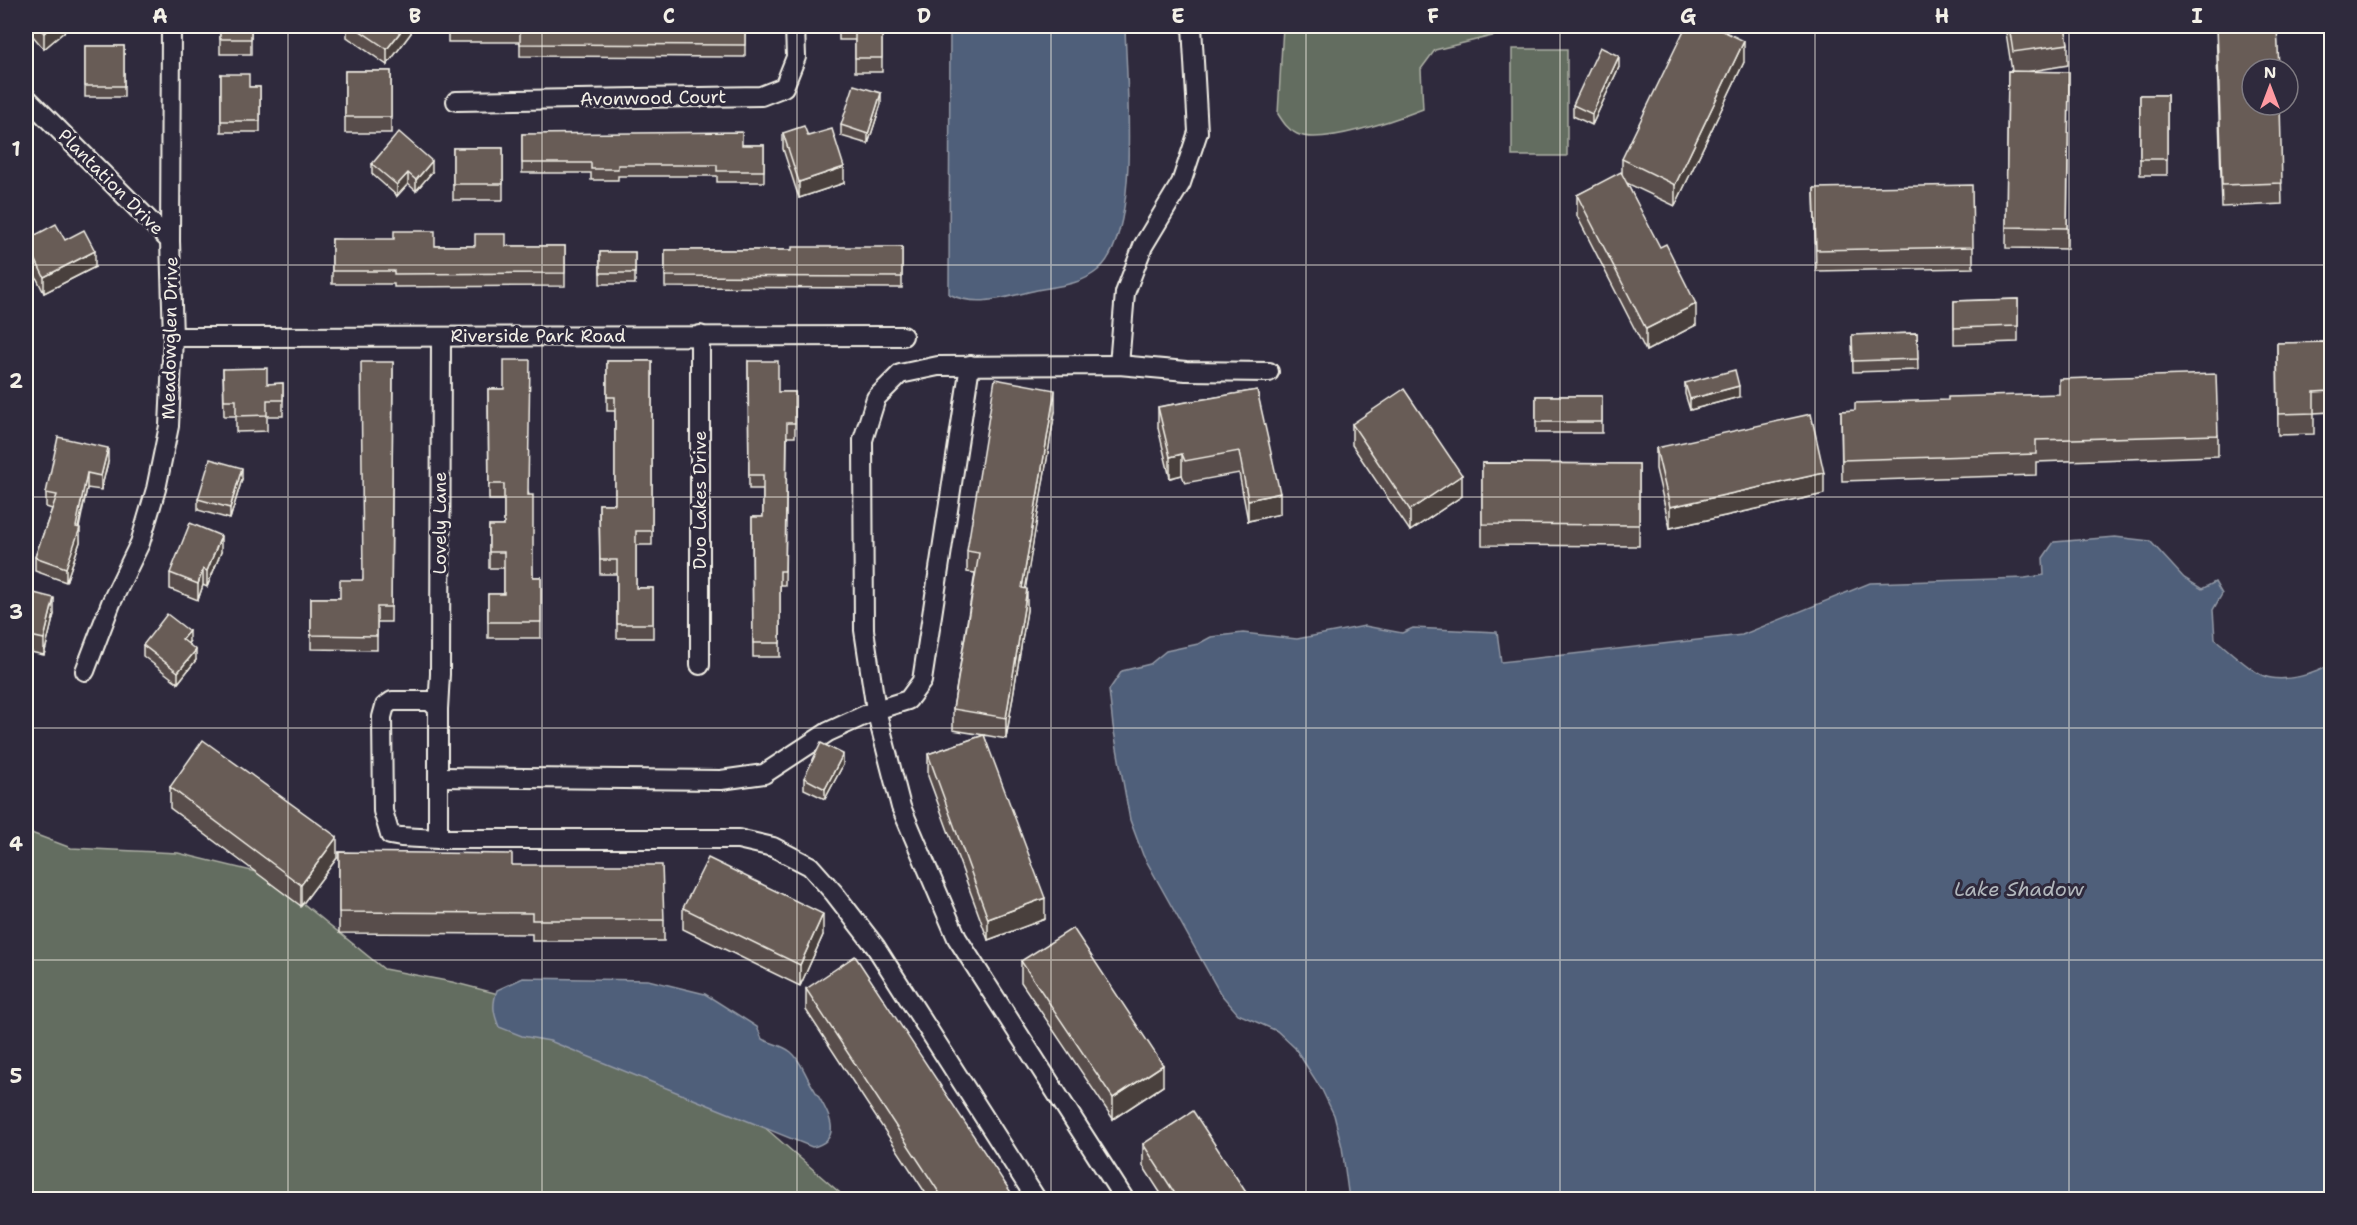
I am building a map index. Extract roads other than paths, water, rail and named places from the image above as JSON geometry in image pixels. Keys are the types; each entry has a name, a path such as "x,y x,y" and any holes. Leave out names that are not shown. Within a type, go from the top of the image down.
{"street":[{"name":"Meadowglen Drive","path":"85,671 111,603 140,543 156,489 169,426 173,337 170,241 171,26"},
{"name":"Avonwood Court","path":"456,101 761,96 784,87 796,57 795,26"},
{"path":"1119,365 1125,293 1143,246 1181,183 1198,132 1192,26"},
{"name":"Plantation Drive","path":"26,97 170,241"},
{"name":"Duo Lakes Drive","path":"700,335 700,665"},
{"name":"Riverside Park Road","path":"173,337 903,336"},
{"name":"Lovely Lane","path":"438,839 441,337"},
{"path":"439,777 721,780 764,774 828,732 876,710 908,699 922,681 970,365"},
{"path":"1125,1200 957,938 901,807 876,710 864,630 863,440 876,398 900,374 938,366 1119,365 1186,371 1269,372"},
{"path":"438,709 430,701 392,701 385,706 382,717 383,811 386,828 390,835 438,839 738,839 773,847 810,866 875,946 1037,1200"}],"water":[{"path":"950,26 1125,26 1128,118 1126,191 1121,224 1112,251 1098,270 1091,275 1067,285 991,300 970,300 949,294"},
{"name":"Lake Shadow","path":"2115,537 2150,541 2184,578 2202,589 2215,582 2222,594 2213,610 2215,639 2259,674 2280,679 2299,677 2331,663 2331,1199 1349,1199 1342,1147 1334,1115 1322,1090 1295,1048 1277,1031 1238,1014 1220,993 1143,855 1130,820 1109,690 1122,671 1150,664 1166,651 1198,644 1211,637 1243,633 1297,639 1365,626 1402,633 1413,628 1497,632 1501,662 1742,635 1870,583 2025,578 2044,575 2043,558 2054,542"},
{"path":"523,978 648,980 705,994 757,1027 762,1039 794,1055 826,1110 830,1120 829,1136 823,1143 812,1147 550,1041 522,1036 499,1027 494,1008 497,990"}]}
